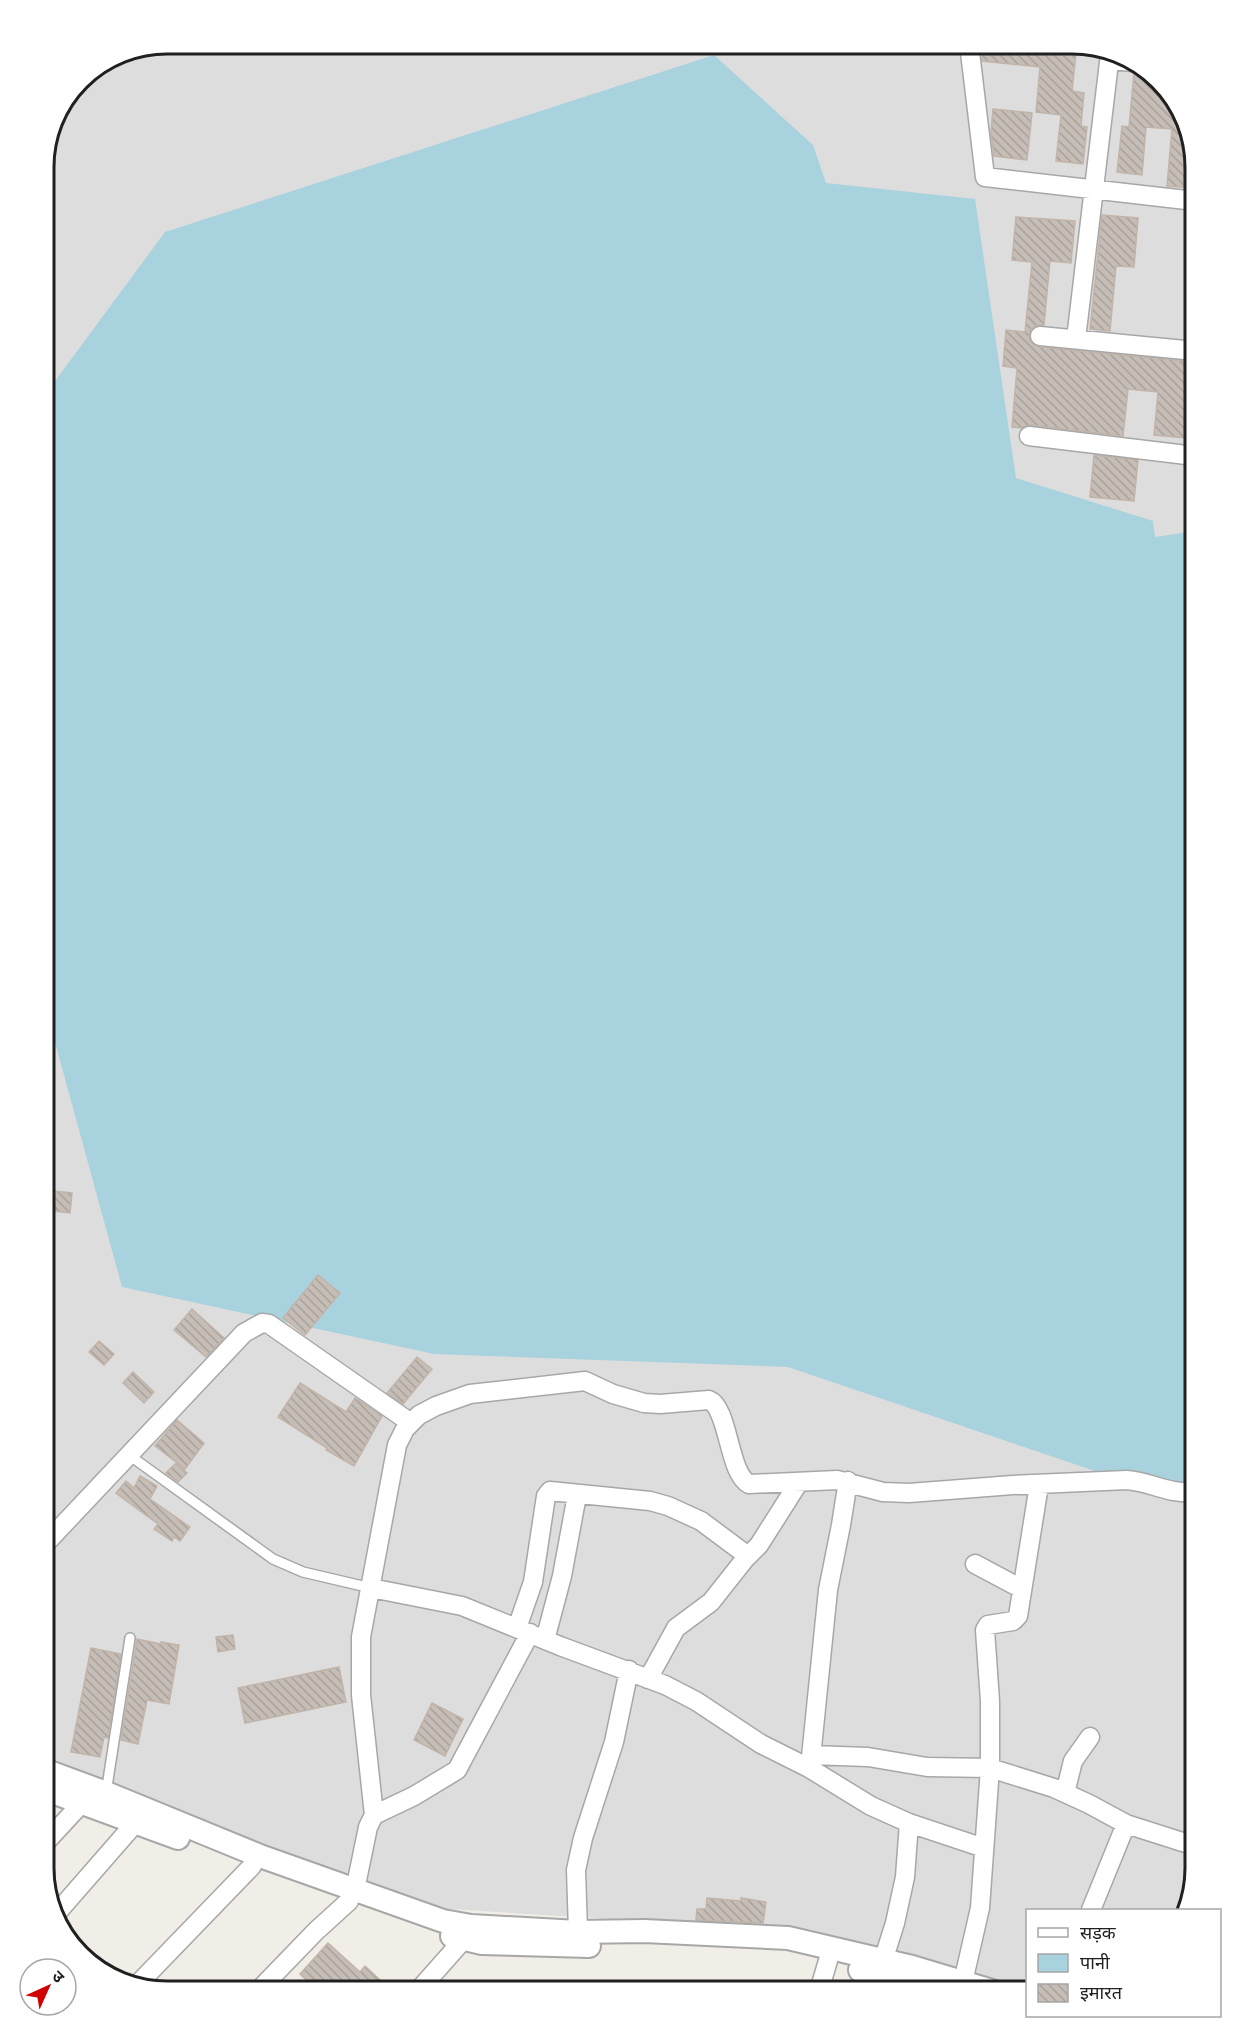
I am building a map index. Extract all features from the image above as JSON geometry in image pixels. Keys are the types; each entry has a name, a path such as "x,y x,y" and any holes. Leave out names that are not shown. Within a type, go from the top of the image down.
{"street":[{"path":"970,54 985,177 1185,200"},
{"path":"1076,339 1110,61"},
{"path":"1040,336 1185,350"},
{"path":"1029,436 1185,455"},
{"path":"54,1534 244,1333 262,1323 269,1324 411,1423"},
{"path":"268,1981 352,1895 368,1827 374,1815 361,1695 359,1665 361,1637 397,1445 405,1429 419,1415 436,1406 470,1394 585,1381 613,1394 644,1403 709,1400 717,1405 733,1456 744,1481 754,1485 848,1481 883,1492 896,1493 1127,1480 1185,1492"},
{"path":"810,1762 828,1590 842,1525 848,1481"},
{"path":"648,1679 676,1628 711,1602 766,1537 799,1482"},
{"path":"963,1981 980,1908 990,1768 990,1701 985,1630 992,1623 1010,1622 1017,1619 1039,1485"},
{"path":"531,1634 533,1582 546,1496 550,1491 650,1501 668,1506 701,1521 748,1556"},
{"path":"374,1815 414,1796 457,1770 562,1576 577,1495"},
{"path":"975,1564 1022,1589"},
{"path":"371,1588 462,1606 684,1694 761,1744 810,1762 871,1806 909,1823 984,1848"},
{"path":"578,1932 576,1870 582,1838 614,1742 629,1671"},
{"path":"1065,1792 1073,1761 1090,1737"},
{"path":"810,1762 868,1757 927,1767 990,1768 1065,1792 1126,1824 1185,1843"},
{"path":"54,1774 106,1792 142,1816 252,1866 352,1895 467,1933 482,1943 560,1946 704,1946 803,1956 830,1955 883,1961 959,1981"},
{"path":"54,1793 81,1804 142,1816 260,1856 352,1895"},
{"path":"54,1833 81,1804"},
{"path":"62,1908 142,1816"},
{"path":"883,1961 895,1923 905,1877 909,1823"},
{"path":"1092,1909 1126,1824"},
{"path":"143,1979 252,1866"},
{"path":"426,1981 467,1933 644,1931 788,1938 907,1981"},
{"path":"822,1981 830,1955"}],"lane":[{"path":"129,1455 273,1559 303,1572 371,1588"},
{"path":"106,1792 129,1638"}],"shaded area":[{"path":"167,54 1079,54 1108,60 1135,73 1166,104 1179,131 1185,160 1185,1868 1184,1883 1177,1909 1026,1909 1026,1981 993,1981 802,1931 432,1908 171,1815 54,1759 54,160 60,131 69,111 87,87 104,73 131,60"}],"water":[{"path":"714,55 813,145 826,183 975,199 1016,478 1153,521 1155,537 1185,532 1185,1502 788,1367 434,1354 122,1287 54,1039 54,382 165,232"}],"building":[{"path":"982,54 1076,54 1072,91 1084,93 1081,126 1087,127 1083,164 1056,161 1061,115 1036,112 1040,67 982,61"},
{"path":"1134,73 1157,93 1173,117 1183,145 1185,187 1167,186 1172,129 1146,127 1142,175 1117,172 1122,126 1129,127"},
{"path":"993,109 1032,113 1027,160 994,156 991,132"},
{"path":"1102,215 1138,218 1134,267 1116,266 1110,331 1090,329"},
{"path":"1016,217 1075,221 1071,263 1050,261 1044,325 1031,329 1030,341 1039,347 1185,361 1185,438 1154,435 1158,392 1128,389 1123,436 1030,425 1021,428 1012,427 1017,368 1003,366 1006,330 1025,332 1032,262 1012,260"},
{"path":"1094,455 1138,460 1134,501 1090,497"},
{"path":"54,1191 72,1193 70,1213 54,1211"},
{"path":"318,1275 340,1293 305,1335 283,1318"},
{"path":"192,1309 224,1338 206,1357 174,1330"},
{"path":"99,1341 114,1354 104,1365 89,1352"},
{"path":"417,1357 432,1369 403,1404 387,1393"},
{"path":"133,1372 154,1392 144,1403 123,1383"},
{"path":"300,1383 346,1412 355,1398 382,1416 354,1466 278,1417"},
{"path":"177,1420 204,1443 185,1469 155,1446"},
{"path":"176,1463 187,1473 178,1482 166,1473"},
{"path":"140,1476 157,1486 150,1499 190,1527 180,1541 174,1537 172,1541 154,1529 158,1524 116,1493 126,1481 134,1488"},
{"path":"233,1635 235,1649 218,1652 216,1637"},
{"path":"137,1639 179,1645 169,1704 147,1700 138,1744 121,1740"},
{"path":"91,1648 121,1654 108,1738 104,1737 100,1757 71,1752"},
{"path":"339,1667 346,1702 245,1723 238,1688"},
{"path":"432,1703 463,1719 445,1756 414,1740"},
{"path":"707,1898 741,1901 741,1898 766,1902 763,1923 696,1920 697,1909 706,1909"},
{"path":"328,1943 360,1972 365,1966 381,1981 307,1981 300,1974"}]}
